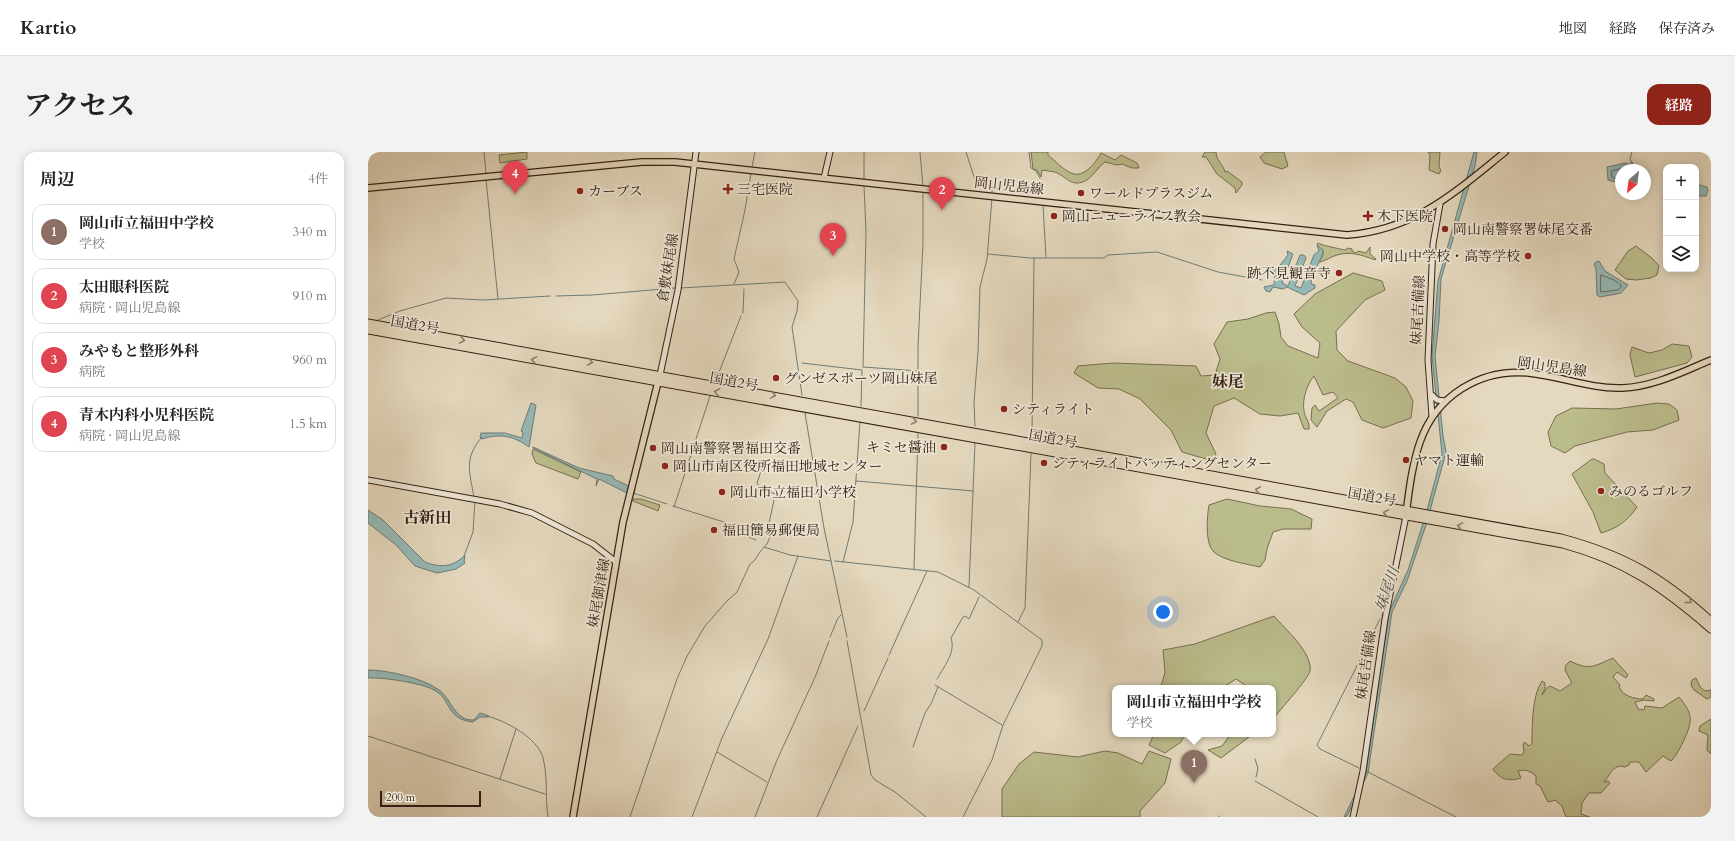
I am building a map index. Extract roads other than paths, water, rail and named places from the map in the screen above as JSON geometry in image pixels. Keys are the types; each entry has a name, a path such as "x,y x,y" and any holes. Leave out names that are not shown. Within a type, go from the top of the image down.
{"highway":[{"name":"国道2号","path":"368,323 659,378 1406,513 1561,538 1614,554 1657,578 1691,603 1711,621"},
{"name":"国道2号","path":"368,330 659,378"},
{"name":"国道2号","path":"1427,516 1544,540 1597,554 1628,568 1656,585 1711,629"}],"main road":[{"name":"倉敷妹尾線","path":"659,378 678,288 696,152"},
{"path":"824,178 830,152"},
{"name":"岡山児島線","path":"368,188 642,162 694,163 1347,235 1366,233 1397,225 1424,213 1440,204 1505,152"},
{"name":"妹尾吉備線","path":"1432,417 1428,360 1434,235 1440,204"},
{"name":"岡山児島線","path":"1406,513 1419,445 1432,417 1445,401 1456,391 1472,382 1504,374 1528,373 1596,386 1622,388 1655,382 1711,360"},
{"name":"妹尾御津線","path":"573,817 616,562 630,494 659,378"},
{"path":"1431,394 1437,400 1445,401"},
{"path":"368,480 514,507 536,514 593,544 616,562"},
{"name":"妹尾吉備線","path":"1353,817 1363,771 1384,619 1406,513"}],"water":[{"name":"妹尾川","path":"1474,152 1477,152 1475,166 1441,279 1439,321 1435,356 1443,436 1446,451 1426,525 1407,581 1392,612 1368,773 1347,816 1344,817 1366,772 1389,612 1408,570 1426,514 1442,454 1432,356 1438,281"},
{"path":"1615,165 1615,182 1608,180 1607,167"},
{"path":"1699,185 1707,187 1708,190 1706,196 1699,196"},
{"path":"1317,245 1323,250 1321,258 1313,274 1311,284 1315,285 1315,288 1304,295 1287,287 1283,289 1273,287 1270,292 1266,291 1264,287 1274,285 1275,274 1267,272 1267,266 1277,269 1288,255 1287,251 1293,254 1282,283 1288,286 1300,255 1304,255 1306,258 1295,286 1301,288 1314,255 1319,251"},
{"path":"1599,261 1605,271 1628,285 1621,293 1600,297 1597,295 1596,269 1594,264"},
{"path":"531,403 536,405 529,447 512,438 495,436 482,439 480,437 481,433 505,433 522,438 523,432 521,431"},
{"path":"533,447 579,468 613,476 614,479 635,489 634,495 599,479 596,486 597,479"},
{"path":"368,510 383,520 425,562 441,566 451,564 465,556 465,563 456,569 437,573 415,566 396,545 368,523"},
{"path":"368,670 385,671 415,678 424,682 439,690 458,713 467,719 474,720 480,713 489,716 480,717 473,722 464,720 453,713 444,698 434,690 421,685 402,681 383,678 368,678"}],"waterway":[{"path":"484,152 486,173"},
{"path":"752,167 755,152"},
{"path":"864,152 864,180"},
{"path":"920,152 923,186"},
{"path":"966,152 975,180 980,183 992,185 992,195"},
{"path":"1029,152 1031,168 1036,171 1040,178"},
{"path":"1632,152 1630,159 1632,163"},
{"path":"734,284 739,272 734,259 745,210 751,173"},
{"path":"486,179 498,299"},
{"path":"864,185 866,232 863,367 918,371"},
{"path":"918,416 918,346 923,243 923,191"},
{"path":"975,426 974,402 978,352 980,287 987,259 992,198"},
{"path":"1043,205 1046,257"},
{"path":"988,254 1030,258 1104,258 1108,255 1157,252 1218,272 1262,280"},
{"path":"1032,435 1034,258"},
{"path":"680,288 785,282 798,301 797,311 792,327 802,395"},
{"path":"556,296 592,295 675,288"},
{"path":"743,313 744,289"},
{"path":"378,320 400,311 446,298 483,300 550,296"},
{"path":"716,380 741,316"},
{"path":"802,363 862,370 861,406"},
{"path":"674,507 710,396"},
{"path":"805,413 824,528 847,637"},
{"path":"843,562 853,522 860,422"},
{"path":"914,569 918,434"},
{"path":"474,498 469,466 472,452 482,437"},
{"path":"969,587 975,443"},
{"path":"1018,622 1025,608 1031,454"},
{"path":"775,494 760,487 757,483 764,462 815,470"},
{"path":"856,481 973,491"},
{"path":"633,493 667,504"},
{"path":"630,817 677,679 687,656 705,626 737,592 750,564 767,544 772,532 768,528 774,500"},
{"path":"464,556 473,532 475,501"},
{"path":"673,506 727,523 734,531 756,540"},
{"path":"764,547 790,555 831,561"},
{"path":"692,817 722,738 768,639 798,556"},
{"path":"835,561 938,572 974,590 1042,640 1042,646 1003,725 992,760 963,817"},
{"path":"889,655 927,571"},
{"path":"937,679 951,654 951,638 963,617 965,616 969,619 979,597"},
{"path":"1382,616 1384,611"},
{"path":"830,637 838,618 841,615"},
{"path":"1369,641 1380,619"},
{"path":"755,817 777,760 816,675 829,641"},
{"path":"847,641 871,775 875,780 895,792 926,817"},
{"path":"1359,768 1320,749 1317,745 1367,646"},
{"path":"864,711 888,658"},
{"path":"935,685 1002,725"},
{"path":"913,747 925,713 931,704 938,687"},
{"path":"487,716 495,718 520,731 528,737 540,751 545,765 548,817"},
{"path":"817,817 858,726"},
{"path":"500,779 516,729"},
{"path":"368,736 545,794"},
{"path":"717,752 767,782"},
{"path":"1255,759 1258,768 1256,777"},
{"path":"1366,771 1456,817"},
{"path":"1255,781 1318,817"}],"place":[{"name":"三宅医院","path":"728,189"},
{"name":"カーブス","path":"580,191"},
{"name":"ワールドプラスジム","path":"1081,193"},
{"name":"青木内科小児科医院","path":"515,194"},
{"name":"太田眼科医院","path":"942,210"},
{"name":"岡山ニューライフ教会","path":"1054,216"},
{"name":"木下医院","path":"1368,216"},
{"name":"岡山南警察署妹尾交番","path":"1445,229"},
{"name":"みやもと整形外科","path":"833,256"},
{"name":"岡山中学校・高等学校","path":"1528,256"},
{"name":"跡不見観音寺","path":"1339,273"},
{"name":"グンゼスポーツ岡山妹尾","path":"776,378"},
{"name":"シティライト","path":"1004,409"},
{"name":"キミセ醤油","path":"944,447"},
{"name":"岡山南警察署福田交番","path":"653,448"},
{"name":"ヤマト運輸","path":"1406,460"},
{"name":"シティライトバッティングセンター","path":"1044,463"},
{"name":"岡山市南区役所福田地域センター","path":"665,466"},
{"name":"みのるゴルフ","path":"1601,491"},
{"name":"岡山市立福田小学校","path":"722,492"},
{"name":"福田簡易郵便局","path":"714,530"},
{"name":"岡山市立福田中学校","path":"1194,783"}],"district":[{"name":"妹尾","path":"1228,382"},
{"name":"古新田","path":"427,518"}]}
